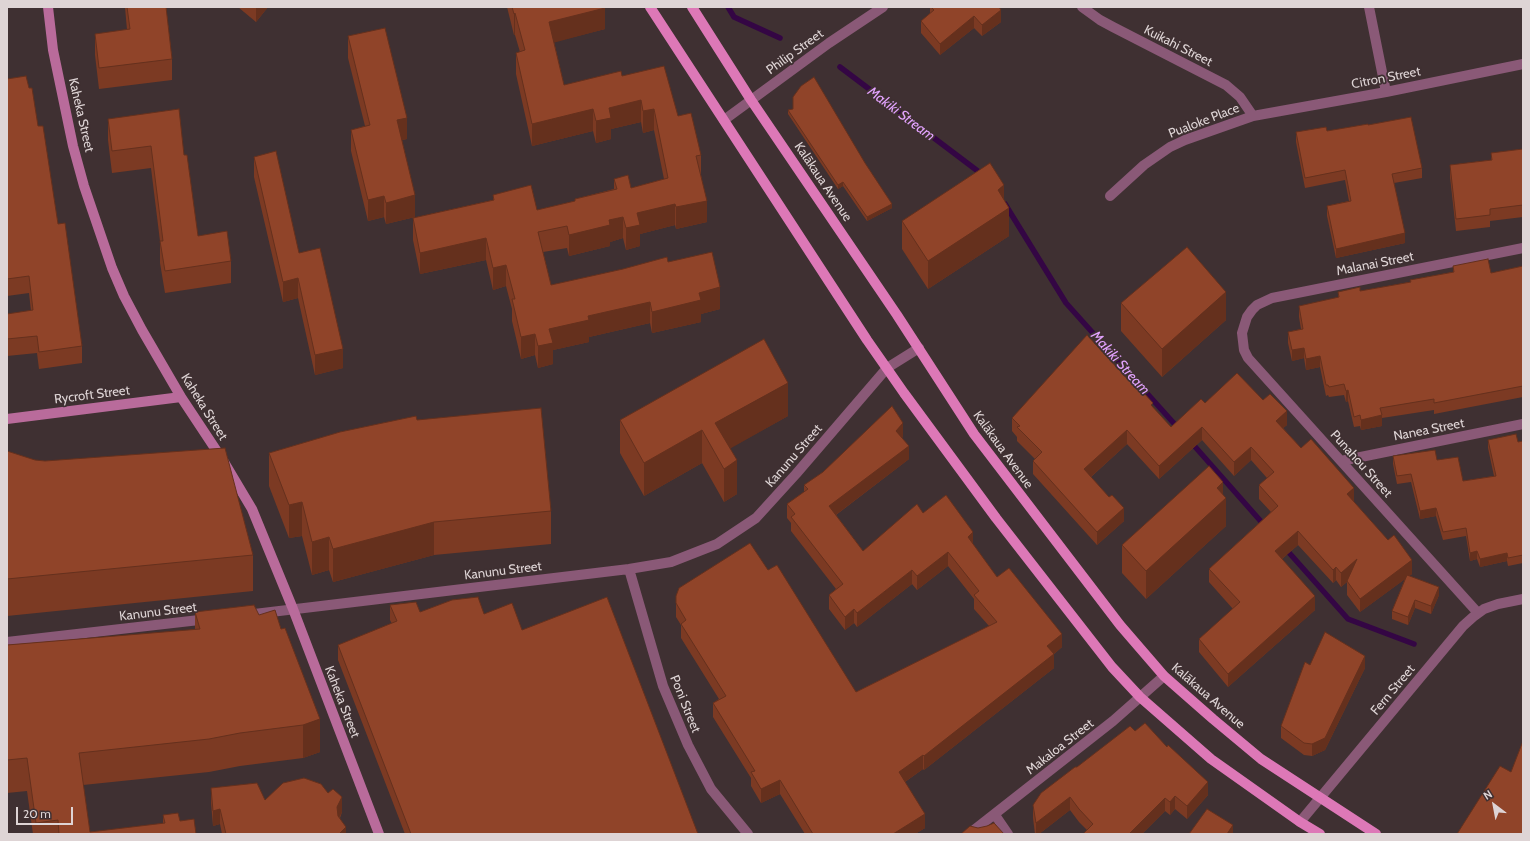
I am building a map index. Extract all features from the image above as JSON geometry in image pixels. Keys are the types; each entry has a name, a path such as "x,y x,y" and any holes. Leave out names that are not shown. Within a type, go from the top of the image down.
{"main road":[{"path":"650,7 867,340 996,518 1112,667 1140,697 1212,759 1300,822 1320,834"},
{"name":"Kalākaua Avenue","path":"692,7 751,100 919,348 974,434 1120,625 1164,676 1261,759 1376,834"}],"street":[{"name":"Kaheka Street","path":"48,7 53,50 64,105 84,186 124,296 181,397 224,462 252,509 293,609 378,834"},
{"name":"Philip Street","path":"724,120 829,43 883,7"},
{"name":"Kuikahi Street","path":"1082,7 1100,20 1226,85 1240,97 1252,116"},
{"path":"1369,7 1386,92"},
{"name":"Citron Street","path":"1252,116 1386,92 1523,64"},
{"name":"Pualoke Place","path":"1110,196 1144,165 1170,147 1185,140 1252,116"},
{"name":"Malanai Street","path":"1244,325 1247,317 1257,305 1272,298 1523,248"},
{"name":"Punahou Street","path":"1244,325 1242,342 1248,358 1478,613"},
{"name":"Kanunu Street","path":"237,616 629,569 671,562 717,544 756,518 887,368 919,348"},
{"name":"Rycroft Street","path":"7,419 181,397"},
{"name":"Nanea Street","path":"1341,461 1523,424"},
{"name":"Poni Street","path":"629,569 663,686 688,745 711,789 748,834"},
{"name":"Fern Street","path":"1300,822 1463,626 1478,613 1498,604 1523,599"},
{"name":"Kanunu Street","path":"7,642 221,617"},
{"name":"Makaloa Street","path":"969,834 1113,721 1164,676"},
{"path":"995,815 1008,834"}],"building":[{"path":"127,7 166,7 172,59 99,68 95,34 130,29"},
{"path":"512,7 605,7 549,22 564,85 621,71 622,76 664,66 678,116 691,113 701,155 696,156 707,201 676,207 675,204 637,213 640,225 626,228 623,217 609,220 610,225 569,235 567,226 538,232 551,285 623,269 667,257 668,262 712,252 720,287 699,293 701,300 652,312 650,302 588,316 589,320 549,329 553,343 538,346 535,334 521,337 512,299 515,299 506,265 493,268 486,238 420,253 413,218 494,200 493,195 531,185 537,210 617,189 614,179 628,175 631,188 668,178 654,109 643,111 641,100 609,108 611,118 596,121 593,109 532,124 516,53 525,50"},
{"path":"931,7 999,7 1001,10 982,25 974,16 940,44 921,21 934,10"},
{"path":"385,28 407,118 397,120 415,195 386,203 384,196 368,200 351,130 370,125 348,36"},
{"path":"26,76 29,88 32,88 38,126 43,126 58,224 65,223 82,346 39,352 37,336 7,339 7,314 33,310 29,276 7,279 7,79"},
{"path":"814,77 865,163 892,204 867,217 843,182 838,185 788,110 793,109 793,97 801,86"},
{"path":"179,109 184,155 187,155 198,236 227,231 231,261 165,271 160,241 163,241 151,146 112,151 108,119"},
{"path":"1411,117 1422,168 1392,174 1405,233 1336,249 1327,206 1351,201 1345,170 1305,178 1296,132 1326,127 1327,131"},
{"path":"1523,149 1523,205 1490,209 1490,215 1456,219 1450,165 1492,160 1491,153"},
{"path":"276,151 299,253 320,248 343,349 315,355 298,278 283,282 254,157"},
{"path":"990,163 1004,185 998,190 1009,208 928,261 902,221"},
{"path":"1187,247 1226,292 1162,349 1121,303"},
{"path":"1488,259 1491,273 1523,266 1523,386 1434,403 1434,399 1380,408 1382,415 1361,420 1360,415 1354,417 1348,390 1346,391 1344,384 1329,387 1326,385 1320,356 1306,359 1304,348 1292,350 1288,332 1303,329 1299,306 1339,297 1338,292 1360,287 1360,291 1411,282 1410,280 1454,272 1453,266"},
{"path":"1087,335 1131,383 1133,381 1153,403 1151,405 1171,427 1201,399 1205,403 1237,373 1263,400 1270,394 1287,411 1276,421 1301,448 1311,439 1354,488 1347,494 1388,540 1394,535 1412,560 1360,599 1347,581 1357,559 1341,573 1336,567 1333,570 1298,531 1275,551 1315,596 1228,674 1199,639 1240,602 1209,569 1278,506 1259,485 1274,472 1251,447 1234,462 1202,427 1159,466 1127,430 1084,469 1109,497 1112,495 1124,508 1097,532 1033,461 1042,452 1017,427 1020,426 1012,418"},
{"path":"764,339 788,383 715,423 737,460 724,469 702,430 644,463 620,420"},
{"path":"892,406 903,423 896,431 909,446 829,506 863,551 917,504 923,513 946,495 973,532 968,537 997,577 1009,568 1062,634 1047,646 1054,654 924,756 923,755 899,772 925,814 893,834 813,834 780,780 761,789 751,772 755,771 713,703 726,696 681,624 686,620 676,603 676,596 679,588 750,543 768,570 777,565 856,692 997,622 974,595 979,591 948,552 917,576 912,570 857,613 854,609 845,617 829,595 843,584 791,517 795,514 787,504 808,489 804,485 823,472"},
{"path":"541,408 551,511 434,522 333,549 329,537 312,542 302,502 289,505 269,453 340,432 416,416 417,420"},
{"path":"1516,434 1518,442 1523,441 1523,555 1508,558 1507,553 1480,559 1477,551 1470,553 1466,528 1443,532 1436,508 1420,511 1411,474 1397,476 1393,456 1435,450 1437,460 1458,457 1463,481 1496,476 1488,440"},
{"path":"225,448 253,555 7,579 7,451 35,460 45,461"},
{"path":"1209,466 1223,482 1217,488 1226,498 1146,571 1122,545"},
{"path":"1407,575 1439,587 1431,606 1415,600 1408,617 1392,611"},
{"path":"478,597 484,614 512,603 522,630 607,597 698,834 411,834 338,645 397,621 390,605 416,602 420,612 452,600"},
{"path":"254,605 259,615 275,610 281,629 285,628 320,719 303,725 240,733 209,739 79,753 90,832 165,823 163,815 178,813 180,821 194,819 196,834 59,834 58,820 36,823 27,758 7,760 7,645 200,629 195,612"},
{"path":"1325,632 1365,656 1325,738 1312,744 1304,743 1281,726 1305,662 1310,665"},
{"path":"1145,723 1167,747 1168,745 1208,782 1187,806 1175,796 1170,802 1165,798 1129,834 1083,834 1093,824 1070,797 1036,823 1033,805 1041,793 1130,726 1135,731"},
{"path":"1523,741 1523,834 1457,834 1500,766 1511,772"},
{"path":"304,778 321,784 328,793 333,789 342,797 337,807 338,816 346,827 339,834 226,834 220,809 213,811 211,788 257,783 265,800 283,783"},
{"path":"1207,809 1233,825 1227,834 1189,834"},
{"path":"994,823 1004,834 961,834 970,826 978,828"}],"waterway":[{"name":"Makiki Stream","path":"728,7 734,17 780,38"},
{"name":"Makiki Stream","path":"840,67 983,175"},
{"name":"Makiki Stream","path":"1005,204 1066,303 1179,429"},
{"name":"Makiki Stream","path":"1190,441 1265,526"},
{"name":"Makiki Stream","path":"1284,547 1348,619 1414,644"}]}
